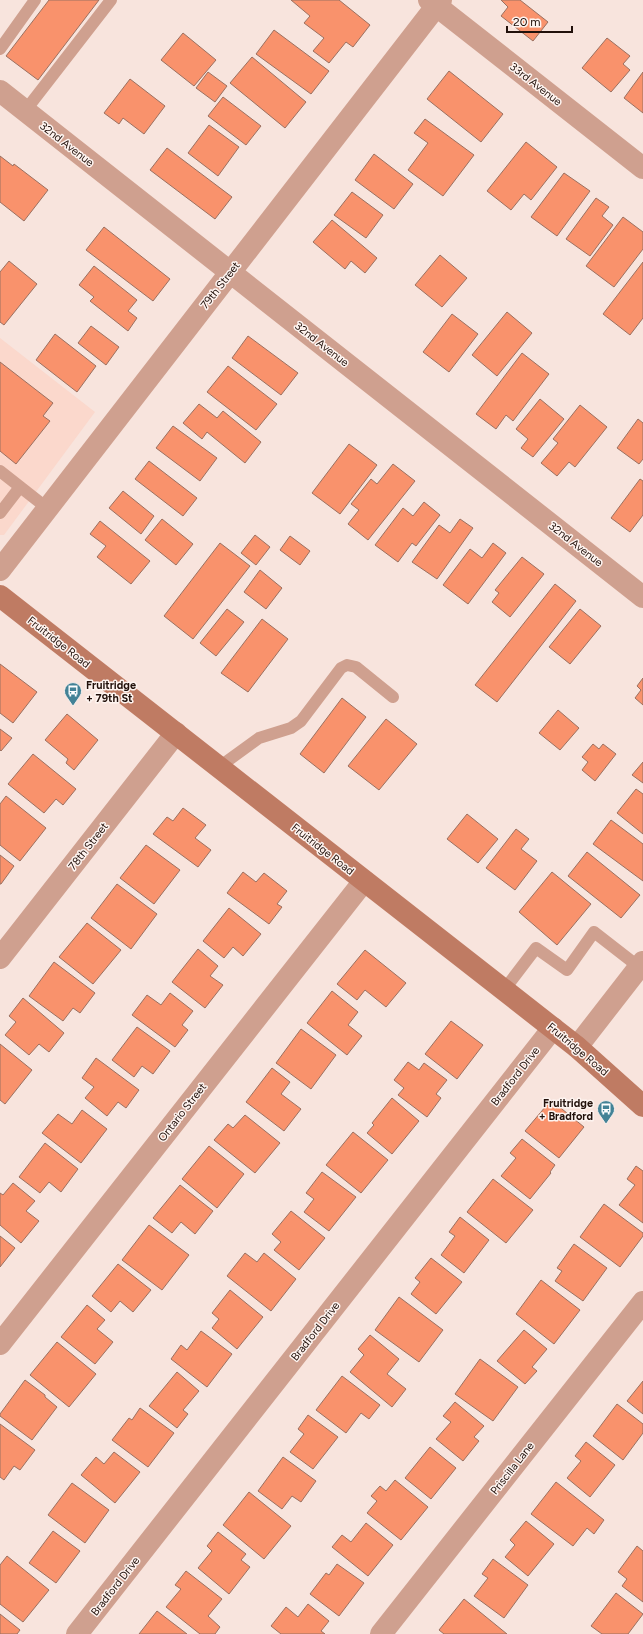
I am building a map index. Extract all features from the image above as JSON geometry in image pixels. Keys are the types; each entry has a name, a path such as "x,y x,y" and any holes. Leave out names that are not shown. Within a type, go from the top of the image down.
{"main road":[{"name":"Fruitridge Road","path":"0,596 577,1047 643,1106"}],"street":[{"name":"33rd Avenue","path":"436,2 643,168"},
{"name":"79th Street","path":"0,570 436,2"},
{"name":"32nd Avenue","path":"0,91 643,597"},
{"name":"78th Street","path":"0,958 176,733"},
{"name":"Ontario Street","path":"0,1344 364,880"},
{"path":"577,1047 641,965"},
{"name":"Bradford Drive","path":"77,1634 553,1028"},
{"name":"Priscilla Lane","path":"382,1634 643,1302"}],"lane":[{"path":"0,49 35,0"},
{"path":"25,111 111,0"},
{"path":"0,471 47,508"},
{"path":"0,513 20,486"},
{"path":"220,768 259,738 291,728 301,721 341,668 347,665 356,667 393,697"},
{"path":"504,990 536,948 566,970 594,932 641,965"}],"shaded area":[{"path":"0,338 95,412 4,535 0,535"}],"building":[{"path":"49,0 99,0 38,80 6,56"},
{"path":"291,0 339,0 370,25 353,47 346,42 329,63 313,51 324,38 304,23 310,16"},
{"path":"501,0 520,0 548,22 533,41 501,16 508,7"},
{"path":"274,30 329,71 311,94 256,54"},
{"path":"183,33 216,60 194,86 161,60"},
{"path":"607,38 630,56 623,64 630,70 611,92 582,68"},
{"path":"252,57 306,102 285,128 230,83"},
{"path":"449,71 503,114 481,142 427,99"},
{"path":"208,72 227,86 215,102 196,88"},
{"path":"643,72 643,113 624,98"},
{"path":"130,79 165,106 144,134 123,118 119,124 104,113"},
{"path":"223,97 261,126 246,145 208,116"},
{"path":"425,119 474,155 443,196 408,170 428,143 414,133"},
{"path":"209,125 239,147 218,176 188,153"},
{"path":"526,142 557,167 531,200 524,194 511,210 487,191"},
{"path":"167,148 232,197 215,219 150,170"},
{"path":"374,154 413,184 394,209 355,180"},
{"path":"0,156 13,166 14,164 48,190 24,221 0,202"},
{"path":"564,173 590,191 557,236 531,217"},
{"path":"352,192 383,215 366,238 334,215"},
{"path":"596,198 609,207 602,216 613,225 590,256 566,239"},
{"path":"623,217 643,232 643,249 614,287 586,266"},
{"path":"332,220 377,258 365,273 351,261 345,269 313,242"},
{"path":"104,227 170,279 153,301 86,250"},
{"path":"440,255 467,278 442,307 415,285"},
{"path":"9,261 37,284 4,325 0,322 0,272"},
{"path":"643,262 643,318 630,335 603,314"},
{"path":"94,266 137,300 128,311 137,318 128,331 90,301 94,297 79,285"},
{"path":"507,312 532,333 497,376 472,355"},
{"path":"452,314 478,334 449,372 423,352"},
{"path":"91,326 119,347 106,365 78,343"},
{"path":"55,334 96,366 77,392 36,360"},
{"path":"248,336 298,373 281,395 232,358"},
{"path":"522,353 549,374 513,421 506,415 496,429 476,414"},
{"path":"0,362 53,403 43,416 50,421 16,464 0,451"},
{"path":"228,366 277,404 256,430 207,392"},
{"path":"540,399 564,419 533,457 521,448 528,439 516,429"},
{"path":"199,404 217,418 223,411 261,442 245,463 207,432 202,439 183,423"},
{"path":"580,405 607,427 575,467 569,462 557,476 541,463 558,443 553,439"},
{"path":"638,419 643,423 643,459 639,464 617,448"},
{"path":"173,426 217,458 200,481 156,448"},
{"path":"349,444 377,465 340,514 312,493"},
{"path":"149,461 197,498 183,516 135,479"},
{"path":"393,464 415,481 368,540 348,524 359,510 351,504 371,479 377,484"},
{"path":"640,479 643,481 643,515 630,532 611,518"},
{"path":"123,491 154,516 141,534 109,508"},
{"path":"424,502 440,515 416,546 412,543 398,562 375,545 403,508 413,516"},
{"path":"162,519 193,544 176,565 145,540"},
{"path":"460,519 473,528 437,579 412,562 439,525 450,533"},
{"path":"100,521 150,561 131,584 97,557 106,546 90,534"},
{"path":"255,535 270,547 256,565 241,553"},
{"path":"290,536 310,551 300,565 280,550"},
{"path":"220,543 250,566 193,639 164,616"},
{"path":"493,543 506,553 468,604 443,585 470,549 482,558"},
{"path":"522,557 544,574 510,617 492,602 499,593 495,590"},
{"path":"260,570 282,588 266,609 244,592"},
{"path":"555,584 576,601 497,702 475,685"},
{"path":"227,609 244,622 216,656 200,643"},
{"path":"580,609 601,626 570,664 549,647"},
{"path":"262,619 288,639 248,692 221,673"},
{"path":"0,664 37,692 13,723 0,713"},
{"path":"643,678 643,705 635,698 641,690 637,686"},
{"path":"342,698 366,717 324,773 300,754"},
{"path":"558,710 579,728 560,750 539,733"},
{"path":"67,714 98,740 74,770 66,763 68,759 45,740"},
{"path":"386,719 417,744 379,790 348,766"},
{"path":"0,729 12,738 1,751 0,750"},
{"path":"593,744 599,749 603,744 616,754 595,781 582,770 588,762 582,757"},
{"path":"33,754 76,789 63,805 56,799 44,813 8,784"},
{"path":"643,762 643,783 632,775"},
{"path":"636,789 643,794 643,834 617,813"},
{"path":"6,796 46,828 20,861 0,845 0,804"},
{"path":"183,808 206,825 195,838 211,850 198,867 153,834 167,817 173,821"},
{"path":"467,814 498,839 478,863 447,839"},
{"path":"611,820 643,844 643,881 593,844"},
{"path":"516,829 529,839 521,849 537,861 515,890 486,868"},
{"path":"146,845 180,870 154,904 120,878"},
{"path":"587,852 640,895 621,918 568,876"},
{"path":"0,855 14,866 1,884 0,884"},
{"path":"243,872 256,882 264,873 287,891 277,904 282,907 269,924 227,893"},
{"path":"552,872 591,904 557,945 519,912"},
{"path":"117,884 157,914 131,949 91,918"},
{"path":"229,908 261,934 243,956 233,947 224,958 203,941"},
{"path":"87,923 121,950 93,984 59,957"},
{"path":"198,949 218,966 210,976 223,985 205,1008 172,982"},
{"path":"365,950 406,983 386,1007 365,990 357,1000 337,984"},
{"path":"54,962 95,993 80,1013 73,1008 63,1021 29,996"},
{"path":"332,991 358,1012 348,1025 362,1036 347,1055 307,1023"},
{"path":"170,993 193,1011 182,1025 188,1030 175,1047 132,1015 147,995 161,1005"},
{"path":"23,998 64,1033 49,1052 39,1044 29,1055 5,1035 16,1022 9,1016"},
{"path":"451,1021 483,1045 457,1079 425,1054"},
{"path":"137,1027 170,1051 153,1074 142,1066 134,1077 112,1060"},
{"path":"301,1029 336,1055 311,1089 276,1063"},
{"path":"0,1044 32,1070 5,1104 0,1100"},
{"path":"96,1058 139,1090 126,1108 118,1102 107,1116 85,1098 94,1087 82,1078"},
{"path":"408,1062 419,1070 424,1063 447,1080 436,1094 441,1098 427,1117 398,1095 404,1088 394,1080"},
{"path":"272,1068 290,1082 281,1094 301,1109 284,1131 246,1102"},
{"path":"392,1098 419,1121 392,1154 367,1133 374,1125 372,1123"},
{"path":"551,1100 584,1127 559,1158 525,1131"},
{"path":"82,1110 107,1129 81,1163 42,1133 58,1114 72,1124"},
{"path":"245,1115 280,1143 255,1173 214,1140 228,1124 233,1128"},
{"path":"353,1132 388,1160 361,1193 326,1165"},
{"path":"522,1139 555,1165 550,1172 551,1173 530,1199 501,1176 516,1158 510,1153"},
{"path":"45,1143 78,1169 61,1192 49,1182 40,1193 19,1177"},
{"path":"209,1146 244,1174 217,1208 182,1179"},
{"path":"636,1166 643,1171 643,1223 619,1205 635,1185 627,1179"},
{"path":"322,1172 356,1197 329,1231 304,1212 314,1199 306,1193"},
{"path":"493,1179 533,1210 506,1243 467,1212"},
{"path":"13,1183 35,1201 26,1211 39,1221 21,1243 0,1225 0,1193 3,1195"},
{"path":"180,1185 213,1211 195,1234 181,1222 172,1233 153,1218"},
{"path":"604,1204 643,1233 643,1236 620,1267 580,1237"},
{"path":"291,1211 325,1238 299,1270 274,1250 281,1242 272,1234"},
{"path":"460,1217 489,1240 464,1273 441,1255 455,1236 449,1232"},
{"path":"149,1225 189,1255 162,1290 122,1260"},
{"path":"0,1236 15,1248 0,1267"},
{"path":"574,1244 607,1268 583,1301 555,1281 562,1271 557,1268"},
{"path":"245,1253 257,1262 264,1253 296,1279 271,1311 227,1276"},
{"path":"431,1258 462,1282 436,1314 411,1294 420,1282 415,1278"},
{"path":"118,1264 151,1290 133,1312 120,1301 111,1312 92,1296"},
{"path":"541,1280 580,1310 554,1344 516,1314"},
{"path":"230,1290 263,1317 237,1349 212,1328 219,1319 212,1313"},
{"path":"399,1297 443,1330 419,1362 375,1330"},
{"path":"87,1305 105,1320 97,1329 113,1342 95,1364 61,1337"},
{"path":"524,1330 547,1349 532,1367 537,1371 525,1384 497,1361"},
{"path":"201,1331 232,1354 207,1387 171,1359 181,1345 187,1350"},
{"path":"370,1335 399,1359 387,1374 406,1389 392,1407 350,1372 364,1355 358,1349"},
{"path":"57,1342 96,1374 69,1407 30,1375"},
{"path":"480,1359 518,1387 493,1421 455,1394"},
{"path":"177,1372 199,1391 183,1410 188,1414 177,1428 149,1406"},
{"path":"342,1376 380,1405 369,1419 361,1413 346,1433 316,1410"},
{"path":"25,1380 45,1395 45,1397 57,1407 32,1440 0,1416"},
{"path":"643,1381 643,1414 627,1401"},
{"path":"455,1402 484,1426 474,1437 479,1441 463,1461 436,1439 451,1422 443,1416"},
{"path":"617,1404 643,1424 643,1433 623,1460 593,1436"},
{"path":"140,1408 174,1433 148,1467 112,1440 129,1418 132,1420"},
{"path":"308,1415 338,1437 313,1469 290,1452 304,1434 298,1429"},
{"path":"0,1424 35,1450 20,1470 14,1466 4,1480 0,1477"},
{"path":"586,1442 615,1465 590,1497 567,1478 581,1461 575,1456"},
{"path":"430,1447 456,1468 431,1499 405,1478"},
{"path":"114,1452 140,1472 115,1503 81,1475 96,1457 104,1464"},
{"path":"283,1457 316,1481 301,1502 292,1496 282,1509 258,1491"},
{"path":"395,1480 428,1507 401,1540 367,1513 377,1501 371,1496 380,1486 386,1491"},
{"path":"556,1482 604,1520 594,1534 587,1528 573,1546 531,1514"},
{"path":"72,1483 109,1510 85,1543 48,1515"},
{"path":"249,1492 291,1526 264,1559 223,1525"},
{"path":"526,1521 554,1544 528,1576 505,1557 515,1545 510,1540"},
{"path":"366,1523 393,1545 368,1576 332,1547 342,1535 351,1542"},
{"path":"53,1531 80,1551 56,1583 29,1563"},
{"path":"218,1532 246,1554 241,1560 250,1567 229,1594 198,1568 212,1551 207,1546"},
{"path":"637,1546 643,1551 643,1602 622,1586 627,1579 618,1572"},
{"path":"7,1556 49,1590 23,1622 0,1604 0,1565"},
{"path":"493,1559 528,1585 504,1618 474,1596 488,1578 482,1574"},
{"path":"337,1564 364,1583 339,1616 310,1594 326,1573 329,1575"},
{"path":"186,1571 222,1599 208,1616 220,1627 215,1634 200,1634 166,1607 181,1589 175,1585"},
{"path":"616,1593 643,1614 628,1634 602,1634 591,1626"},
{"path":"464,1599 507,1634 444,1634 439,1630"},
{"path":"308,1604 329,1621 321,1631 325,1634 281,1634 271,1626 286,1607 298,1617"},
{"path":"157,1611 187,1634 139,1634"},
{"path":"0,1614 20,1630 17,1634 0,1634"}],"place":[{"name":"Fruitridge + 79th St","path":"73,706"},
{"name":"Fruitridge + Bradford","path":"606,1124"}]}
